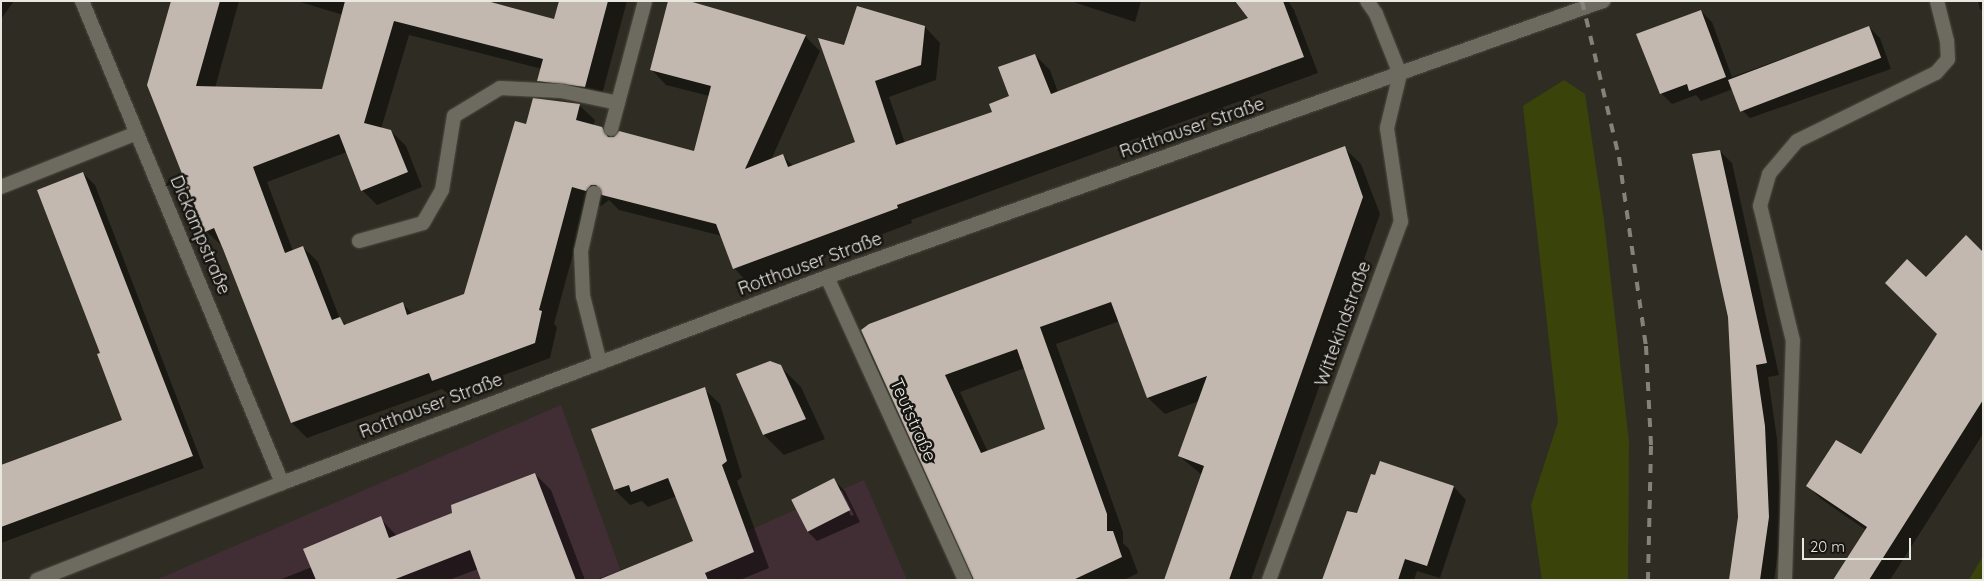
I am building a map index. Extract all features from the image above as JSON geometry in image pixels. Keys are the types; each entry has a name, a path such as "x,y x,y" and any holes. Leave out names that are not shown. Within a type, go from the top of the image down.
{"main road":[{"name":"Dickampstraße","path":"82,1 282,483"},
{"path":"611,129 644,1"},
{"path":"1367,1 1376,14 1400,74"},
{"name":"Rotthauser Straße","path":"37,580 282,483 827,277 1603,1"},
{"path":"1785,578 1793,341 1760,206 1769,174 1798,141 1936,73 1948,59 1947,40 1936,1"},
{"name":"Wittekindstraße","path":"1269,580 1401,222 1387,128 1400,74"},
{"path":"359,241 424,223 442,190 454,116 500,88 562,91 618,103"},
{"path":"1,187 137,133"},
{"path":"594,193 581,251 583,296 600,363"},
{"name":"Teutstraße","path":"827,277 965,580"}],"shaded area":[{"path":"561,405 624,580 156,580"},
{"path":"864,480 907,580 635,580"}],"green space":[{"path":"1564,80 1585,94 1604,220 1629,442 1628,580 1542,580 1531,505 1558,422 1523,106"},
{"path":"1983,556 1983,580 1969,580"}],"building":[{"path":"171,1 220,1 196,86 322,89 345,1 487,1 554,19 559,1 608,1 585,87 537,81 543,59 394,21 364,123 391,130 408,172 361,191 339,134 253,167 285,253 303,246 332,320 340,317 344,325 403,302 407,315 464,294 515,121 526,124 533,98 580,104 576,120 602,127 608,137 614,137 619,131 694,151 711,86 650,70 668,1 689,1 806,35 745,169 783,154 788,167 855,142 818,38 844,45 857,6 925,26 921,65 875,81 896,145 992,112 989,104 1009,96 998,67 1035,54 1051,94 1248,18 1235,1 1283,1 1304,57 897,205 898,208 733,269 716,224 602,195 596,185 591,185 586,191 572,187 539,310 542,311 535,343 432,381 429,373 291,423 223,249 214,228 205,232 147,85"},
{"path":"1701,10 1726,77 1689,91 1687,84 1660,94 1636,34"},
{"path":"1869,26 1881,58 1740,112 1728,80"},
{"path":"1345,146 1363,197 1229,580 1164,580 1204,466 1178,456 1207,376 1147,398 1111,302 1040,327 1107,514 1107,531 1113,531 1122,557 1073,580 974,580 861,330 869,324","holes":["1017,349 1045,429 981,453 945,375"]},
{"path":"1720,150 1767,363 1756,365 1765,426 1769,517 1760,580 1729,580 1738,517 1728,317 1692,154"},
{"path":"83,172 193,456 1,527 1,465 122,420 97,354 100,353 37,190"},
{"path":"1966,235 1983,252 1983,400 1869,580 1833,580 1867,527 1806,486 1836,440 1861,454 1937,334 1885,283 1907,259 1926,277"},
{"path":"770,361 781,365 806,419 763,435 736,374"},
{"path":"705,387 727,461 722,465 754,552 705,573 708,580 598,580 693,541 668,478 631,492 629,485 614,490 591,429"},
{"path":"1380,461 1454,486 1427,566 1405,559 1398,580 1322,580 1347,511 1357,513 1371,474 1375,475"},
{"path":"535,473 576,580 481,580 470,550 393,580 316,580 303,549 381,516 389,538 452,513 451,505"},
{"path":"834,478 850,510 808,532 791,500"}],"railway":[{"path":"1582,1 1619,157 1646,346 1651,446 1648,580"}]}
